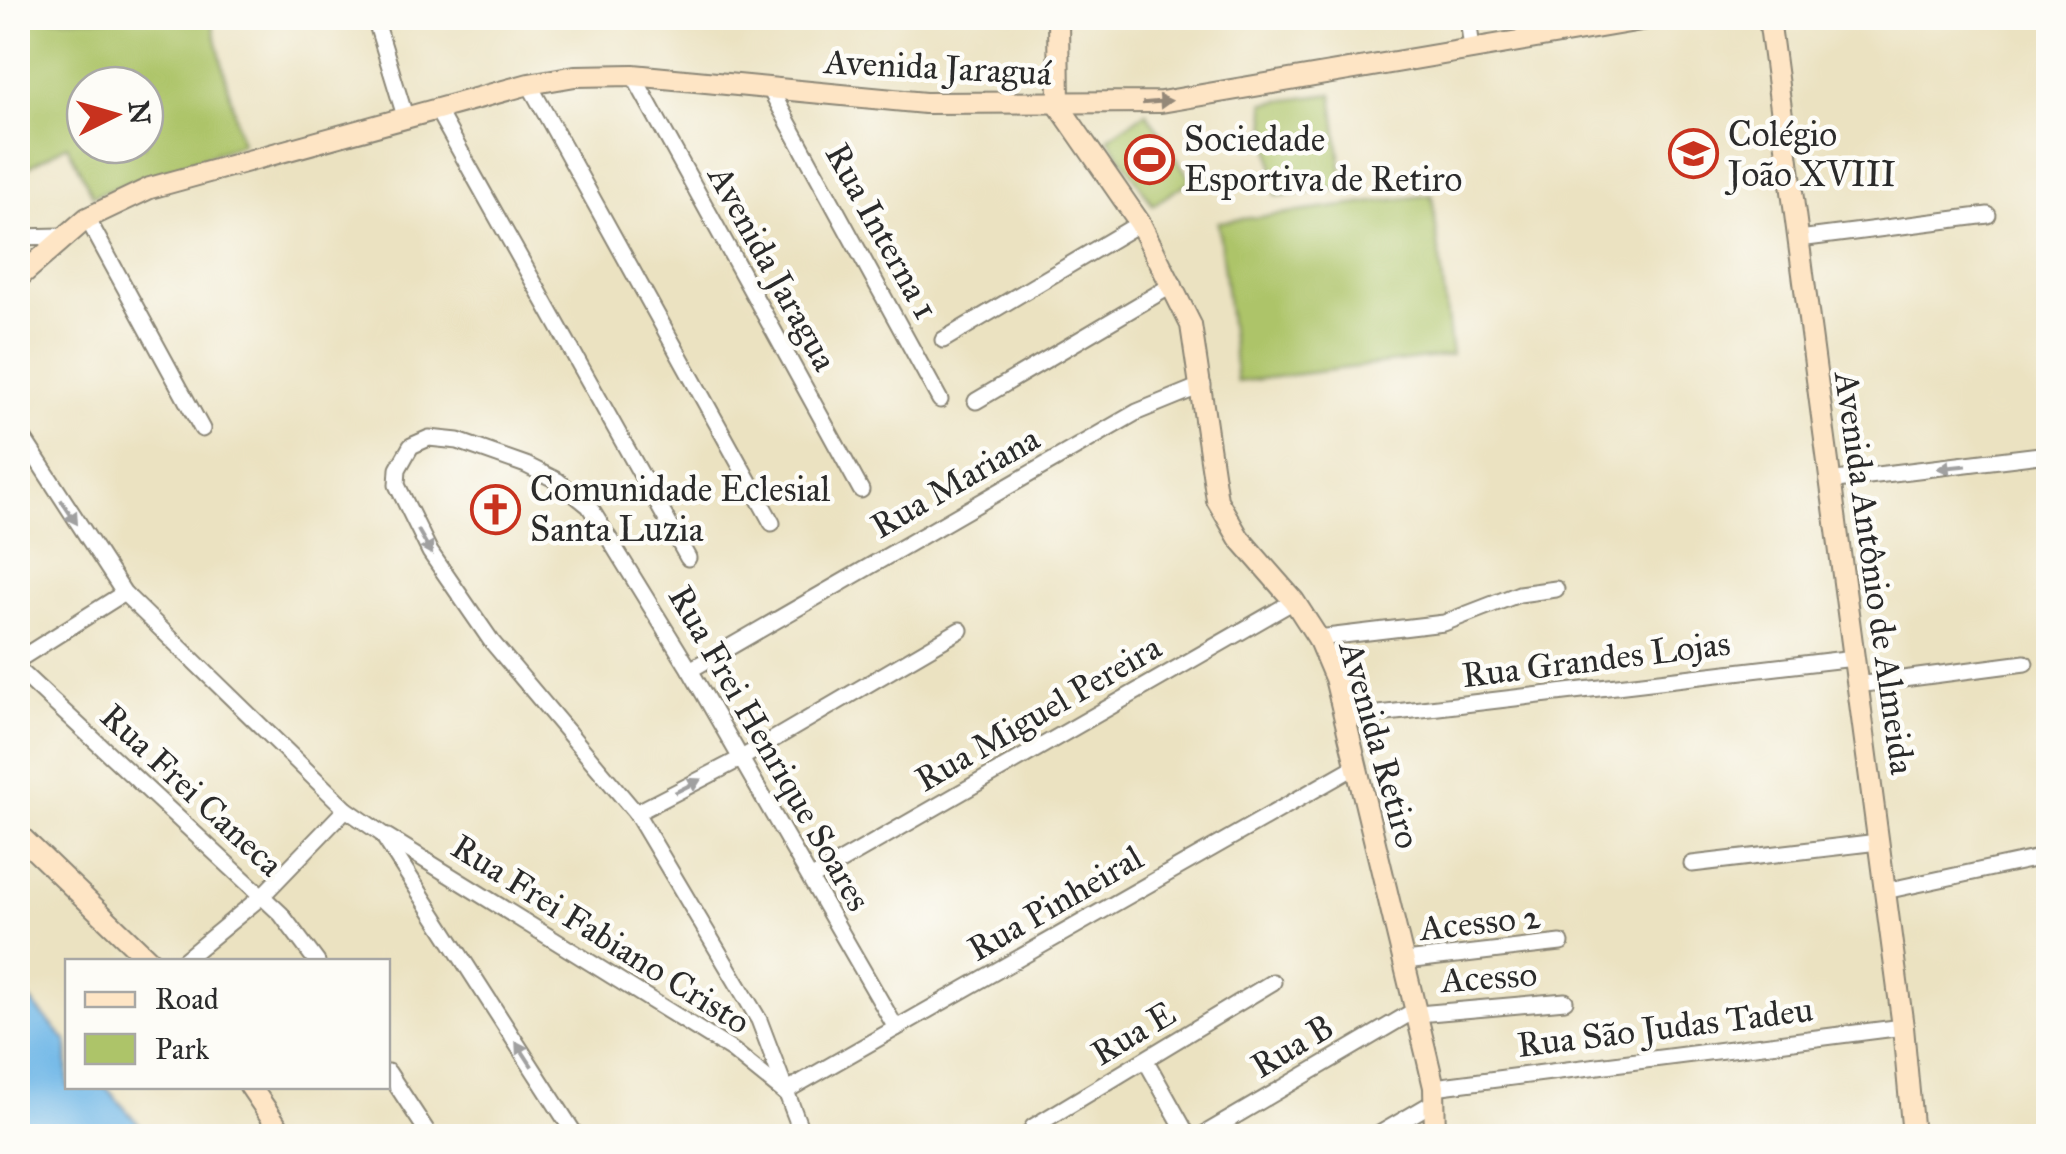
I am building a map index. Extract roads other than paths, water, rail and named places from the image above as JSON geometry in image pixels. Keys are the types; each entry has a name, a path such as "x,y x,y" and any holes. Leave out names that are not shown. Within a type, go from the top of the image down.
{"street":[{"path":"376,18 405,116"},
{"path":"1058,18 1060,106"},
{"path":"1468,18 1472,50"},
{"name":"Avenida Jaraguá","path":"18,278 86,218 150,188 405,116 528,84 576,76 633,75 925,103 1060,106 1161,102 1653,18"},
{"name":"Avenida Antônio de Almeida","path":"1769,18 1903,1027 1913,1136"},
{"name":"Avenida Jaragua","path":"633,75 861,490"},
{"path":"528,84 772,523"},
{"name":"Rua Interna 1","path":"771,90 940,400"},
{"name":"Avenida Retiro","path":"1060,106 1140,223 1174,284 1191,325 1217,500 1239,538 1294,601 1318,638 1345,718 1417,1012 1434,1094 1435,1136"},
{"path":"436,108 688,558"},
{"path":"1799,239 1988,214"},
{"path":"86,218 202,429"},
{"path":"942,340 1140,223"},
{"path":"18,237 62,236"},
{"path":"976,401 1174,284"},
{"name":"Rua Mariana","path":"690,670 1137,412 1202,386"},
{"name":"Rua Frei Fabiano Cristo","path":"18,430 124,593 346,809 733,1051 784,1092"},
{"name":"Rua Frei Henrique Soares","path":"803,1136 784,1092 775,1054 758,1020 636,814 492,642 430,552 396,484 405,453 421,440 438,437 526,465 558,482 588,506 609,533 690,670 896,1028"},
{"path":"1828,480 2048,454"},
{"path":"1318,638 1444,624 1519,594 1556,589"},
{"path":"18,660 124,593"},
{"name":"Rua Miguel Pereira","path":"812,878 1294,601"},
{"path":"636,814 740,760 960,630"},
{"name":"Rua Grandes Lojas","path":"1345,718 1854,658"},
{"path":"1857,686 2024,662"},
{"name":"Rua Frei Caneca","path":"18,669 262,896 314,959"},
{"name":"Rua Pinheiral","path":"784,1092 1356,766"},
{"path":"186,959 262,896 346,809"},
{"path":"18,834 148,959"},
{"path":"382,834 576,1136"},
{"path":"1692,864 1878,842"},
{"path":"1885,891 2048,856"},
{"name":"Acesso 2","path":"1405,961 1562,943"},
{"name":"Rua E","path":"1028,1136 1032,1128 1273,982"},
{"name":"Acesso","path":"1417,1012 1565,1001"},
{"name":"Rua B","path":"1201,1136 1395,1020 1417,1012"},
{"name":"Rua São Judas Tadeu","path":"1434,1094 1903,1027"},
{"path":"1146,1060 1188,1136"},
{"path":"390,1075 430,1136"},
{"path":"252,1089 284,1136"},
{"path":"1376,1136 1434,1094"}],"water":[{"path":"18,987 65,1040 65,1089 108,1089 149,1136 18,1136"}],"place":[{"name":"Colégio João XVIII","path":"1693,154"},
{"name":"Sociedade Esportiva de Retiro","path":"1149,159"},
{"name":"Comunidade Eclesial Santa Luzia","path":"495,509"}]}
